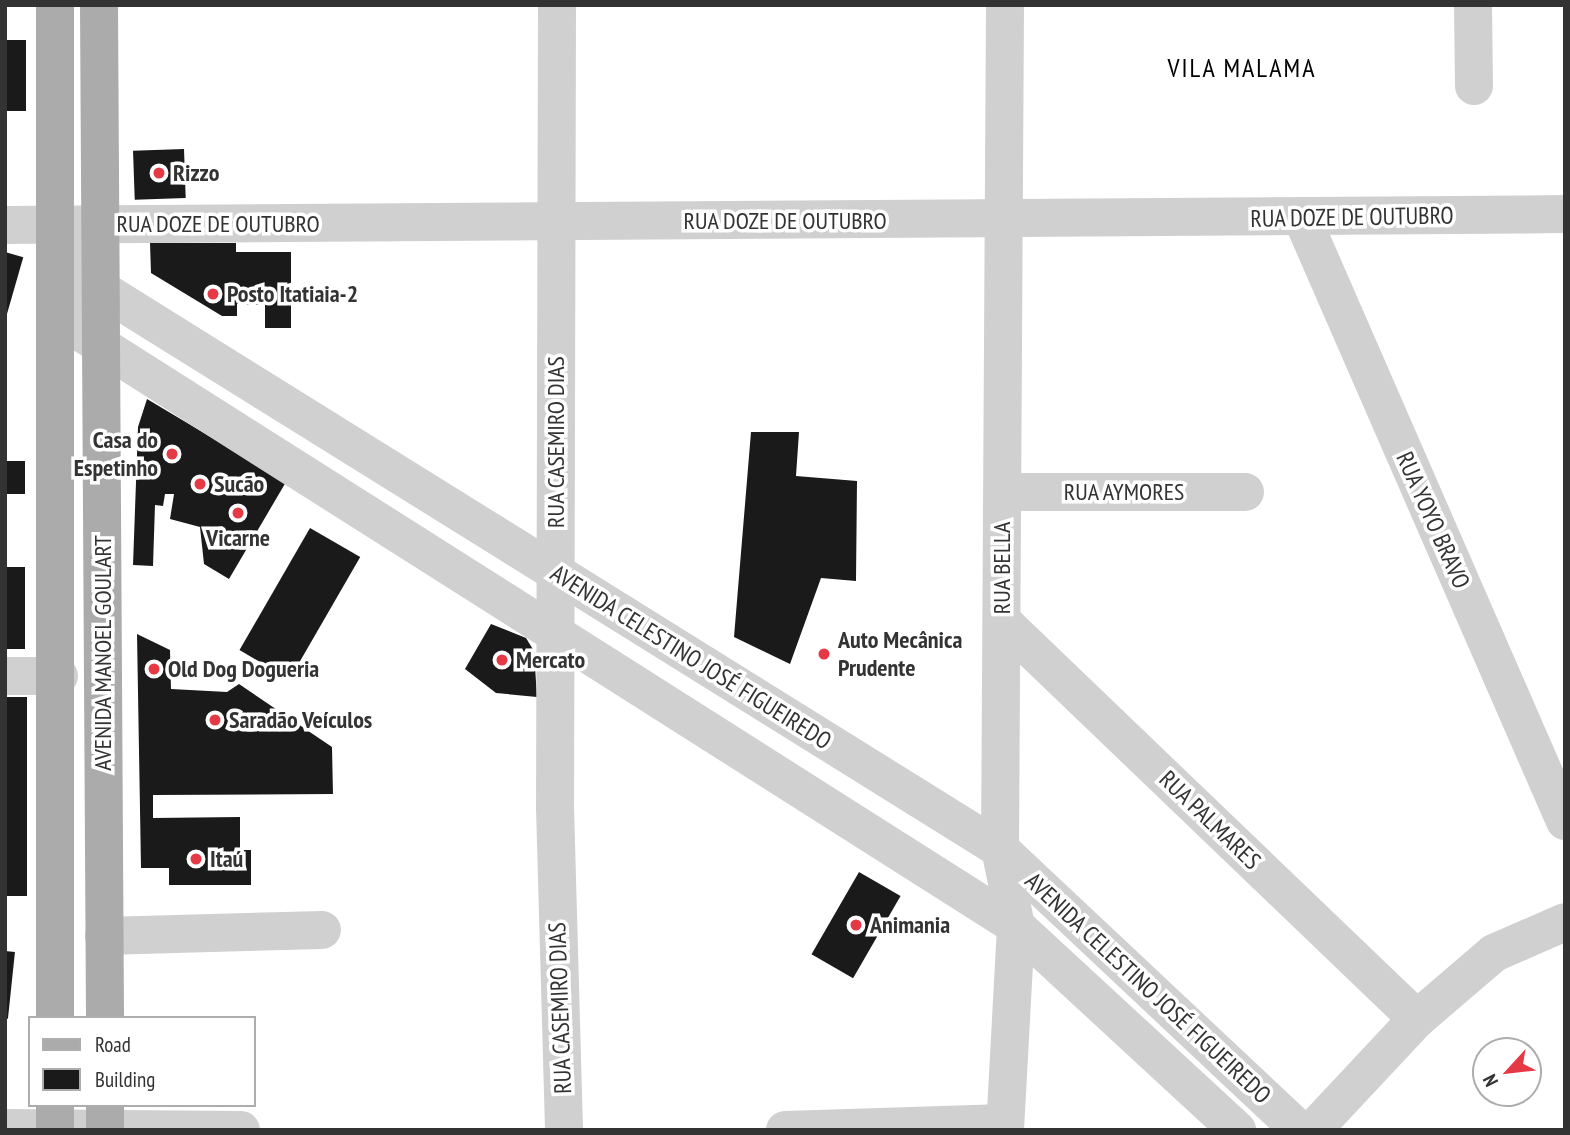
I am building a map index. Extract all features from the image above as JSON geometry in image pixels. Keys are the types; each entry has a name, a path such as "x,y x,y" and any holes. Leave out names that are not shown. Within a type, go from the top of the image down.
{"main road":[{"name":"AVENIDA MANOEL GOULART","path":"55,5 59,676 55,1016"},
{"name":"AVENIDA MANOEL GOULART","path":"99,5 98,224 105,1016"}],"street":[{"name":"RUA CASEMIRO DIAS","path":"557,5 555,632 564,1130"},
{"name":"RUA BELLA","path":"1005,5 1000,849 1016,926 1005,1126"},
{"path":"1473,5 1474,86"},
{"name":"RUA DOZE DE OUTUBRO","path":"5,225 1302,218 1565,214"},
{"name":"RUA YOYO BRAVO","path":"1302,218 1565,821"},
{"name":"AVENIDA CELESTINO JOSÉ FIGUEIREDO","path":"56,225 99,288 1000,849 1299,1130"},
{"path":"58,318 99,288"},
{"name":"AVENIDA CELESTINO JOSÉ FIGUEIREDO","path":"58,318 1016,926 1237,1130"},
{"name":"RUA AYMORES","path":"1003,492 1245,492"},
{"name":"RUA PALMARES","path":"1002,621 1417,1018"},
{"path":"5,676 59,676"},
{"path":"1313,1130 1417,1018 1494,953 1565,922"},
{"path":"104,936 322,930"},
{"path":"5,1128 55,1121 105,1121 241,1130"},
{"path":"785,1130 1005,1126"}],"building":[{"path":"5,40 26,40 26,111 5,111"},
{"name":"Rizzo","path":"184,149 186,198 135,200 133,151"},
{"path":"150,243 236,243 236,252 291,252 291,328 265,328 265,305 237,304 237,316 222,316 151,273"},
{"path":"5,252 23,257 5,321"},
{"path":"147,399 286,482 229,579 204,564 200,527 170,519 174,494 165,494 163,506 155,505 153,566 133,565 138,427"},
{"path":"751,432 799,432 796,476 857,481 856,581 821,578 790,664 734,637"},
{"path":"5,461 25,461 25,494 5,494"},
{"path":"310,528 360,557 290,679 240,650"},
{"path":"5,567 25,567 25,649 5,649"},
{"name":"Mercato","path":"491,624 526,638 534,651 537,697 496,693 465,669"},
{"name":"Saradão Veículos","path":"137,634 170,650 171,689 227,692 239,684 332,747 333,794 153,795 153,818 240,817 240,850 251,850 251,885 169,885 169,868 141,868"},
{"path":"5,697 27,697 27,896 5,896"},
{"name":"Animania","path":"859,872 901,896 853,978 812,954"},
{"path":"5,951 15,952 8,1019 5,1018"}],"place":[{"name":"Rizzo","path":"159,173"},
{"name":"Posto Itatiaia-2","path":"213,294"},
{"name":"Casa do Espetinho","path":"172,454"},
{"name":"Sucão","path":"200,484"},
{"name":"Vicarne","path":"238,513"},
{"name":"Auto Mecânica Prudente","path":"824,654"},
{"name":"Mercato","path":"502,660"},
{"name":"Old Dog Dogueria","path":"154,669"},
{"name":"Saradão Veículos","path":"215,720"},
{"name":"Itaú","path":"196,859"},
{"name":"Animania","path":"856,925"}],"district":[{"name":"VILA MALAMA","path":"1242,68"}]}
